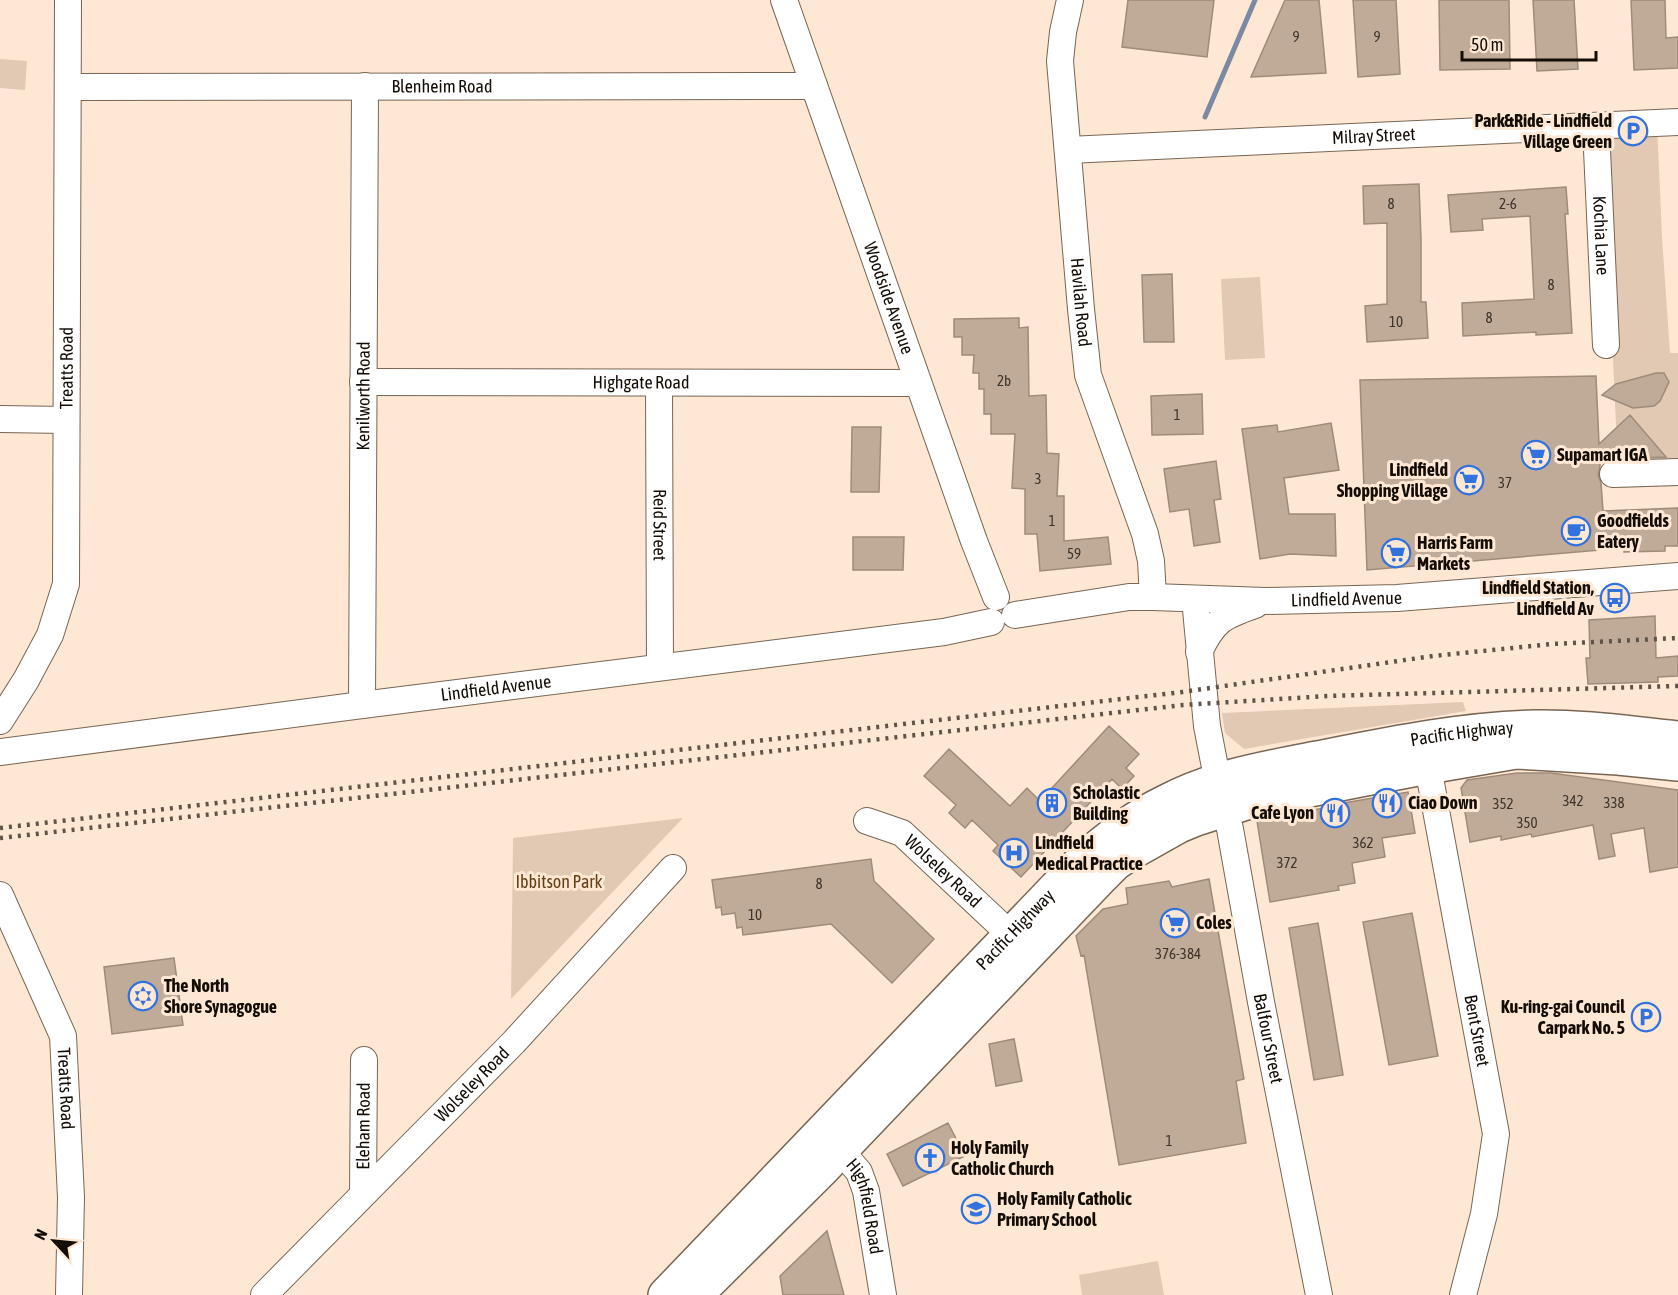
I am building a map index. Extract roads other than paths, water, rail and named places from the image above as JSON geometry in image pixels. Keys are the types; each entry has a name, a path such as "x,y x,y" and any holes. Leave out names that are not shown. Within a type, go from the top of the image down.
{"highway":[{"name":"Pacific Highway","path":"665,1295 832,1140 1115,864 1179,825 1221,795 1241,773 1422,738 1470,732 1534,727 1585,729 1678,738"},
{"name":"Pacific Highway","path":"696,1295 1011,935 1083,859 1118,830 1167,800 1221,795 1249,802 1428,766 1516,753 1618,758 1678,764"}],"street":[{"name":"Treatts Road","path":"0,721 26,680 50,635 66,584 68,0"},
{"name":"Woodside Avenue","path":"784,0 974,541 996,597 987,606 987,615 1003,618"},
{"name":"Havilah Road","path":"1070,0 1062,32 1060,62 1088,375 1145,534 1151,561 1153,597"},
{"name":"Kenilworth Road","path":"362,705 364,86"},
{"name":"Blenheim Road","path":"68,87 814,86"},
{"name":"Milray Street","path":"1068,150 1678,122"},
{"name":"Kochia Lane","path":"1602,126 1597,150 1606,345"},
{"name":"Highgate Road","path":"363,382 918,382"},
{"name":"Reid Street","path":"659,383 660,667"},
{"path":"0,419 66,420"},
{"path":"1613,474 1678,472"},
{"name":"Lindfield Avenue","path":"0,752 944,632 1003,618 1107,600 1153,597 1265,602 1398,598 1678,576"},
{"path":"1195,598 1207,726 1221,795"},
{"path":"1199,652 1209,631 1225,616 1265,602"},
{"name":"Bent Street","path":"1428,766 1496,1134 1484,1214 1463,1295"},
{"name":"Balfour Street","path":"1221,795 1319,1295"},
{"name":"Wolseley Road","path":"867,821 902,833 1011,935"},
{"name":"Wolseley Road","path":"264,1295 514,1042 673,868"},
{"name":"Treatts Road","path":"0,895 63,1035 70,1197 69,1295"},
{"name":"Eleham Road","path":"363,1194 364,1060"},
{"name":"Highfield Road","path":"832,1140 859,1172 866,1191 883,1295"}],"waterway":[{"path":"1205,117 1255,0"}],"railway":[{"path":"0,828 1182,692 1433,656 1552,644 1678,638"},
{"path":"0,838 1183,705 1328,696 1678,686"}],"place":[{"name":"Park&Ride - Lindfield Village Green","path":"1633,131"},
{"name":"Supamart IGA","path":"1536,455"},
{"name":"Lindfield Shopping Village","path":"1469,480"},
{"name":"Goodfields Eatery","path":"1576,531"},
{"name":"Harris Farm Markets","path":"1396,553"},
{"name":"Lindfield Station, Lindfield Av","path":"1615,598"},
{"name":"Scholastic Building","path":"1052,803"},
{"name":"Ciao Down","path":"1387,803"},
{"name":"Cafe Lyon","path":"1335,813"},
{"name":"Lindfield Medical Practice","path":"1014,853"},
{"name":"Coles","path":"1175,923"},
{"name":"The North Shore Synagogue","path":"143,996"},
{"name":"Ku-ring-gai Council Carpark No. 5","path":"1646,1017"},
{"name":"Holy Family Catholic Church","path":"930,1158"},
{"name":"Holy Family Catholic Primary School","path":"976,1209"}],"park label":[{"name":"Ibbitson Park","path":"559,882"}]}
